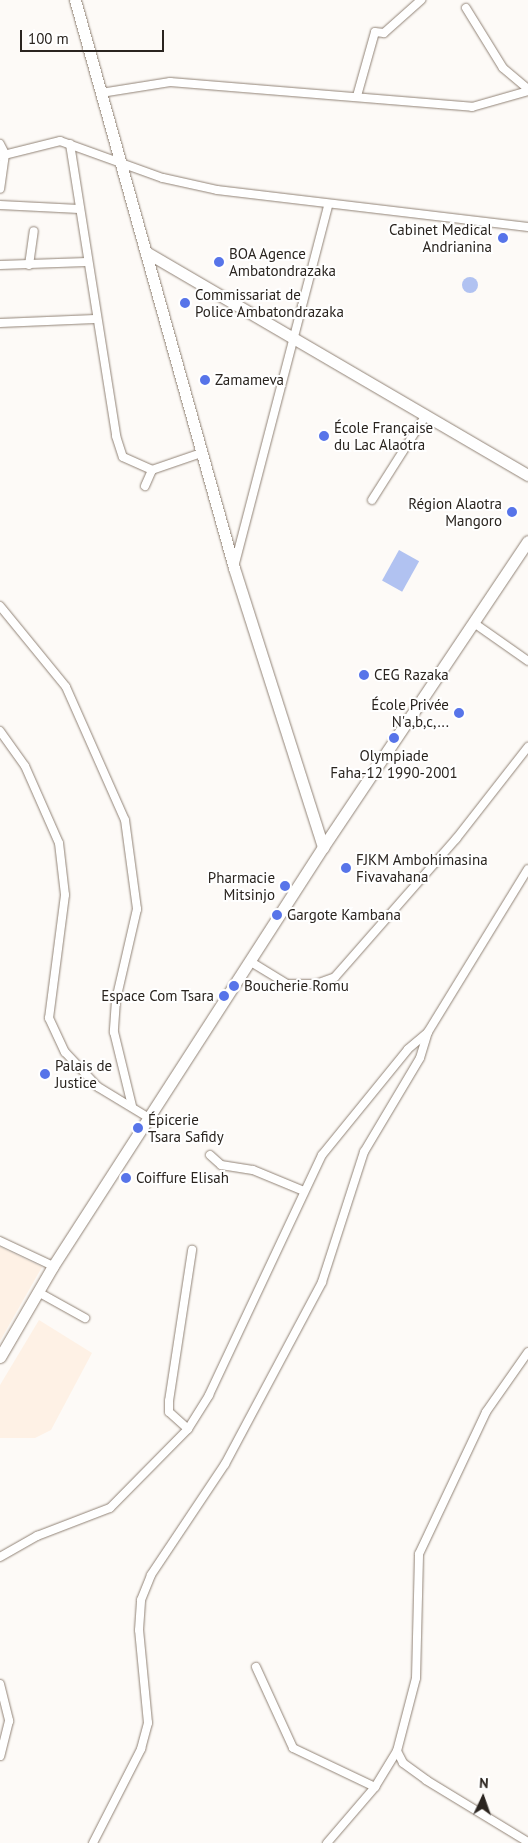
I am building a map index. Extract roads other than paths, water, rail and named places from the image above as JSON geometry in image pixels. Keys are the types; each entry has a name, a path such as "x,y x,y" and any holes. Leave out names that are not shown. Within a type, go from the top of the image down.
{"street":[{"path":"75,0 118,160 146,252 234,568 323,847"},
{"path":"358,96 375,32 384,33 421,0"},
{"path":"466,8 502,68 528,90"},
{"path":"101,93 170,82 358,96 472,107 528,90"},
{"path":"2,155 60,141 118,160 163,178 328,205 528,227"},
{"path":"0,144 2,155 0,189"},
{"path":"70,144 95,319 123,457 152,470 201,453"},
{"path":"0,205 79,209"},
{"path":"234,568 328,205"},
{"path":"29,265 34,231"},
{"path":"146,252 295,337 528,475"},
{"path":"0,266 87,262"},
{"path":"0,323 95,319"},
{"path":"372,500 426,415"},
{"path":"144,486 152,470"},
{"path":"0,1357 53,1266 251,962 323,847 528,541"},
{"path":"0,606 66,687 125,820 137,909 116,1000 114,1032 132,1106"},
{"path":"474,623 528,661"},
{"path":"0,731 25,766 59,843 66,895 49,1018 65,1052 98,1087 149,1118"},
{"path":"251,962 287,984 316,984 335,977 456,838 528,746"},
{"path":"0,1557 37,1536 110,1508 188,1429 209,1395 322,1155 357,1109 428,1032 528,869"},
{"path":"93,1843 140,1749 148,1723 139,1630 141,1600 150,1575 225,1464 322,1282 364,1152 420,1058 428,1032"},
{"path":"210,1155 221,1165 253,1170 304,1191"},
{"path":"0,1241 53,1266"},
{"path":"188,1429 169,1412 169,1400 192,1250"},
{"path":"38,1292 85,1318"},
{"path":"327,1843 374,1788 397,1751 416,1678 419,1554 486,1412 528,1352"},
{"path":"256,1667 292,1748 374,1788"},
{"path":"0,1684 9,1721 0,1756"},
{"path":"397,1751 403,1763 426,1780 528,1842"}],"water":[{"path":"470,277 478,285 470,293 462,285"},
{"path":"399,550 419,561 402,592 382,581"}],"place":[{"name":"Cabinet Medical Andrianina","path":"503,238"},
{"name":"BOA Agence Ambatondrazaka","path":"219,262"},
{"name":"Commissariat de Police Ambatondrazaka","path":"185,303"},
{"name":"Zamameva","path":"205,380"},
{"name":"École Française du Lac Alaotra","path":"324,436"},
{"name":"Région Alaotra Mangoro","path":"512,512"},
{"name":"CEG Razaka","path":"364,675"},
{"name":"École Privée N'a,b,c,...","path":"459,713"},
{"name":"Olympiade Faha-12 1990-2001","path":"394,738"},
{"name":"FJKM Ambohimasina Fivavahana","path":"346,868"},
{"name":"Pharmacie Mitsinjo","path":"285,886"},
{"name":"Gargote Kambana","path":"277,915"},
{"name":"Boucherie Romu","path":"234,986"},
{"name":"Espace Com Tsara","path":"224,996"},
{"name":"Palais de Justice","path":"45,1074"},
{"name":"Épicerie Tsara Safidy","path":"138,1128"},
{"name":"Coiffure Elisah","path":"126,1178"}]}
